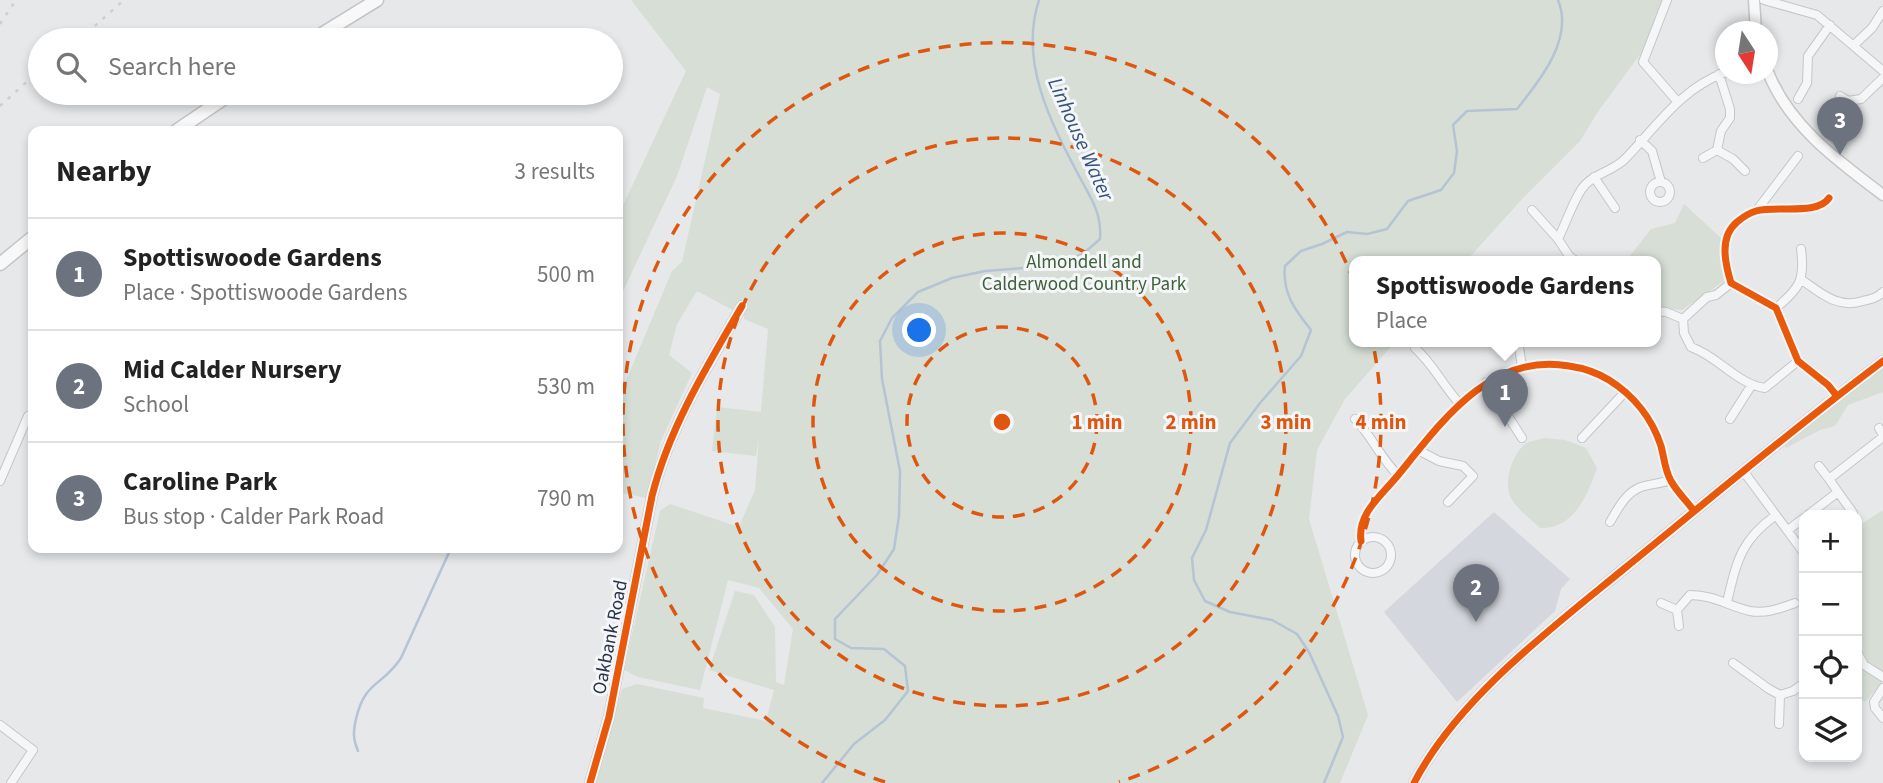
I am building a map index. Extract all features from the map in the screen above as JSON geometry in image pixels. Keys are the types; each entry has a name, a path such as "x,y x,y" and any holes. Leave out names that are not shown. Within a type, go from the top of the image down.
{"main road":[{"path":"332,28 377,0"},
{"path":"1754,0 1755,21"},
{"path":"1774,84 1783,104 1806,131 1883,195"},
{"path":"183,126 214,105"},
{"path":"0,264 28,241"}],"street":[{"path":"1667,0 1643,62 1677,101"},
{"path":"1764,0 1817,15 1883,71"},
{"path":"1804,10 1808,0"},
{"path":"1854,45 1872,28 1883,11"},
{"path":"1798,99 1807,83 1808,56 1830,24"},
{"path":"1807,66 1819,65"},
{"path":"1558,239 1582,188 1594,177 1623,161 1677,101 1695,86 1715,76"},
{"path":"1840,96 1848,101 1861,99 1883,78"},
{"path":"1703,158 1717,150 1721,131 1730,118 1724,84"},
{"path":"1640,140 1652,151 1661,182"},
{"path":"1717,150 1733,159 1745,171"},
{"path":"1757,211 1798,156"},
{"path":"1594,177 1615,208"},
{"path":"1731,283 1725,248 1730,228 1744,216 1757,211 1820,207 1829,198"},
{"path":"1532,210 1569,256"},
{"path":"1776,308 1794,293 1802,280 1804,266 1801,249"},
{"path":"1802,280 1830,300 1849,305 1878,297 1883,292"},
{"path":"1731,283 1776,308 1798,361 1828,384 1837,396"},
{"path":"1683,318 1707,297 1716,295 1731,283"},
{"name":"Oakbank Road","path":"590,783 609,717 653,492 672,438 699,382 742,306"},
{"path":"1661,312 1683,318"},
{"path":"1683,318 1684,333 1691,347 1706,352 1751,386 1767,388 1798,361"},
{"path":"1519,347 1522,367"},
{"path":"1415,348 1430,362 1446,389 1460,404"},
{"path":"1414,783 1435,748 1466,709 1492,683 1598,590 1883,361"},
{"path":"1361,541 1378,537 1388,545 1391,554 1385,568 1373,572 1361,568 1355,558 1361,541 1360,531 1370,508 1460,404 1486,382 1522,367 1557,364 1588,369 1625,392 1639,405 1652,425 1670,480 1694,511"},
{"path":"1486,382 1522,438"},
{"path":"1730,419 1751,386"},
{"path":"1582,438 1625,392"},
{"path":"0,481 28,416"},
{"path":"1357,425 1370,434 1383,461 1398,475"},
{"path":"1829,479 1882,434"},
{"path":"1418,450 1439,461 1463,466 1473,476 1448,502"},
{"path":"1819,466 1851,510"},
{"path":"1744,472 1799,546"},
{"path":"1610,522 1631,492 1670,480"},
{"path":"1815,510 1838,492"},
{"path":"1727,602 1735,568 1744,546 1760,526 1776,514"},
{"path":"1788,530 1799,522"},
{"path":"1679,626 1677,610 1690,594 1706,595 1751,611 1776,610 1795,603"},
{"path":"1661,603 1677,610"},
{"path":"1862,661 1883,677"},
{"path":"1733,663 1747,668 1769,690 1780,695 1799,687"},
{"path":"1883,688 1874,702 1883,718"},
{"path":"1779,724 1780,695"},
{"path":"0,725 33,750 13,780 25,783"}],"shaded area":[{"path":"1494,512 1570,579 1561,589 1555,611 1457,702 1384,612"}],"green space":[{"name":"Almondell and Calderwood Country Park","path":"631,0 1666,0 1644,49 1580,141 1471,256 1349,256 1349,347 1391,347 1345,399 1317,450 1309,519 1368,715 1340,783 594,783 622,689 637,684 704,698 703,708 766,721 774,690 709,670 735,591 754,595 775,627 776,682 784,685 793,629 759,588 728,580 700,690 638,677 624,670 660,511 670,504 739,527 755,490 759,438 756,456 712,451 717,407 761,412 768,329 744,319 744,316 697,291 677,324 669,355 692,373 661,441 647,498 623,493 623,388 672,271 682,262 720,94 707,87 677,176 623,291 623,205 686,71"},
{"path":"1684,204 1722,239 1720,258 1724,281 1682,310 1661,308 1661,256 1630,256 1651,229 1675,223"},
{"path":"1883,365 1883,392 1848,405 1835,426 1820,430 1786,448 1784,444"},
{"path":"1545,438 1565,440 1586,448 1597,468 1584,500 1570,517 1552,527 1540,528 1512,500 1508,483 1510,469 1524,445"},
{"path":"1883,510 1883,682 1865,702 1862,700 1862,524"}],"waterway":[{"name":"Linhouse Water","path":"822,783 854,744 885,720 908,691 905,666 884,649 851,648 835,639 835,619 877,575 894,549 899,516 900,471 882,379 880,341 892,318 918,292 952,278 985,271 1048,266 1083,254 1100,239 1099,221 1094,205 1057,133 1040,90 1033,45 1039,0"},
{"path":"1324,783 1343,737 1338,716 1309,652 1297,634 1272,620 1230,612 1205,601 1194,580 1192,558 1206,530 1230,443 1301,356 1311,330 1288,293 1285,266 1301,251 1347,232 1367,234 1387,229 1408,201 1441,190 1454,173 1457,151 1453,125 1467,111 1517,109 1544,72 1558,44 1562,29 1558,0"},
{"path":"358,751 354,732 364,697 401,658 449,553"}],"railway":[{"path":"0,24 16,0"},
{"path":"92,28 124,0"},
{"path":"0,106 28,81"}],"cycle path":[{"path":"1829,198 1815,207 1764,209 1748,214 1731,228 1725,251 1731,283 1776,308 1798,361 1828,385 1837,396"},
{"path":"590,783 609,717 659,471 690,398 742,306"},
{"path":"1414,783 1455,722 1509,666 1567,615 1753,463 1883,361"},
{"path":"1361,541 1363,522 1372,504 1451,413 1492,380 1541,364 1589,371 1609,380 1626,393 1641,408 1652,426 1661,446 1669,477 1694,511"}],"place":[{"name":"Caroline Park","path":"1840,155"},
{"name":"Spottiswoode Gardens","path":"1505,427"},
{"name":"Mid Calder Nursery","path":"1476,622"}]}
